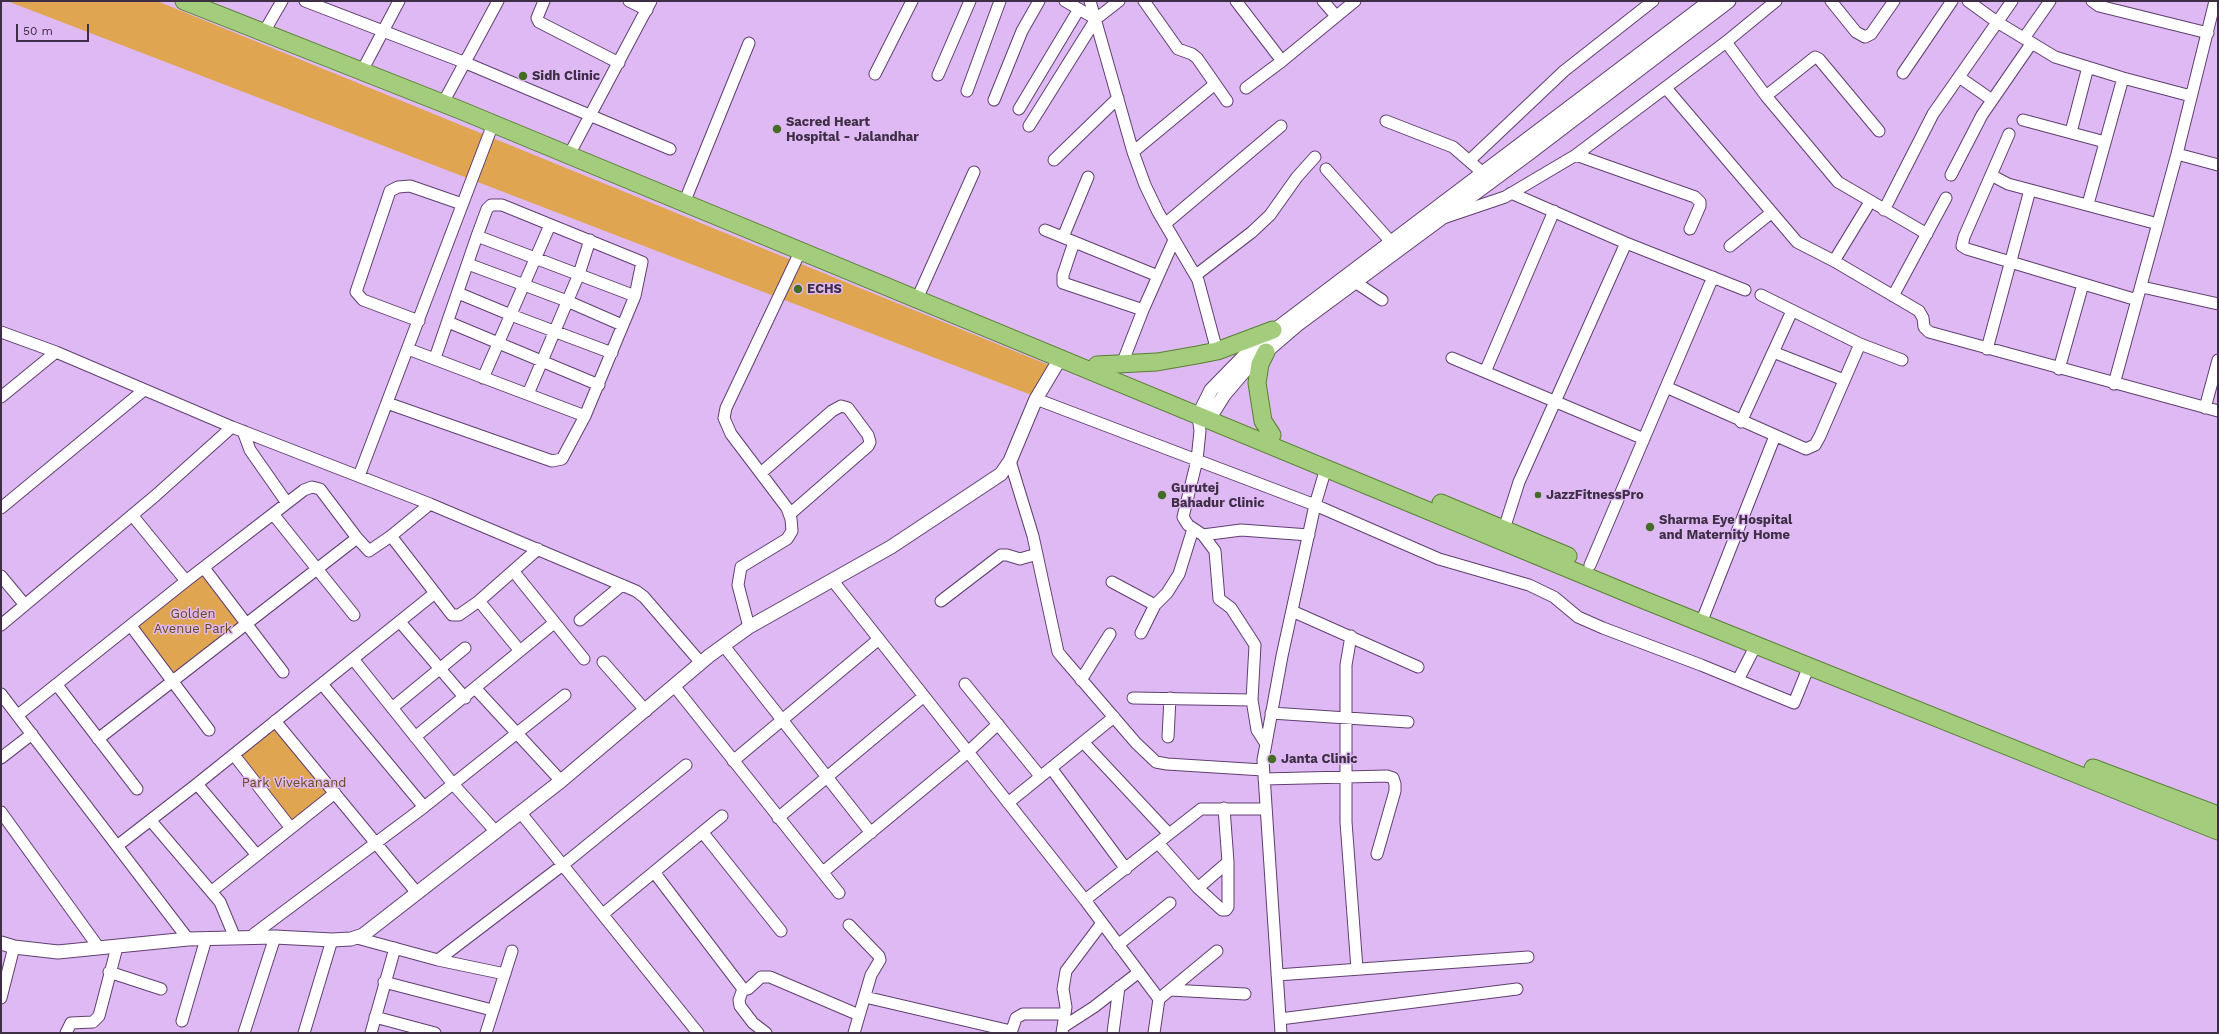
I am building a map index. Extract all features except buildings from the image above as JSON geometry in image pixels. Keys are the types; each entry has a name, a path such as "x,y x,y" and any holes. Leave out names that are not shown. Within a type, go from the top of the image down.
{"main road":[{"path":"184,1 443,103 800,252 1067,360 1093,374 1204,417 1326,468 1703,617 2218,815"},
{"path":"1067,360 1097,365 1157,362 1217,350 1273,330"},
{"path":"1266,352 1260,364 1257,383 1263,421 1272,435"},
{"path":"1097,365 1204,417 1272,435 1504,529 1590,565 1703,617 1756,645 2218,831"}],"street":[{"path":"264,32 282,1"},
{"path":"305,1 466,63 670,149"},
{"path":"362,71 399,1"},
{"path":"443,103 466,63 498,1"},
{"path":"544,1 537,18 540,22 619,63"},
{"path":"569,155 649,5 629,1"},
{"path":"875,74 912,1"},
{"path":"938,74 970,1"},
{"path":"967,91 1000,1"},
{"path":"994,100 1022,31 1039,1"},
{"path":"1065,1 1096,19"},
{"path":"1090,1 1133,152 1145,185 1174,240 1196,275 1217,350"},
{"path":"1029,126 1096,19 1119,1"},
{"path":"1144,1 1178,49 1197,58 1228,101"},
{"path":"1236,1 1282,61"},
{"path":"1324,1 1336,16"},
{"path":"1246,88 1282,61 1355,1"},
{"path":"1470,160 1564,71 1653,1"},
{"path":"1204,417 1247,368 1266,352 1294,321 1391,242 1710,1"},
{"path":"1266,744 1257,730 1252,700 1255,645 1231,608 1219,599 1217,558 1215,551 1203,535 1185,522 1183,517 1197,460 1204,417 1211,390 1231,367 1273,330 1294,321 1355,282 1729,1"},
{"path":"1438,220 1511,193 1576,155 1726,42 1776,1"},
{"path":"1831,1 1856,32 1865,37 1871,34 1894,1"},
{"path":"1903,73 1952,1"},
{"path":"1968,1 1997,22 2055,57 2123,78 2191,96"},
{"path":"1884,210 1933,114 2012,1"},
{"path":"1951,175 1982,115 2028,41 2050,1"},
{"path":"2092,1 2099,6 2208,33"},
{"path":"2114,384 2142,287 2215,1"},
{"path":"1019,110 1079,9"},
{"path":"1726,42 1766,96 1838,182 1927,234"},
{"path":"684,203 749,43"},
{"path":"1766,96 1815,57 1819,59 1879,131"},
{"path":"2071,132 2088,67"},
{"path":"1959,77 1992,100"},
{"path":"2088,204 2123,78"},
{"path":"1133,152 1215,84"},
{"path":"1666,88 1798,242 1834,261 1919,311 1923,318 1924,327 1929,332 2218,412"},
{"path":"1054,160 1118,98"},
{"path":"2023,120 2106,142"},
{"path":"1386,121 1453,147 1470,160 1483,173"},
{"path":"359,476 419,321 492,124"},
{"path":"1165,224 1281,126"},
{"path":"2008,134 1964,237 1962,246 1967,249 2137,300"},
{"path":"2177,154 2218,165"},
{"path":"1576,155 1695,198 1700,202 1700,206 1690,229"},
{"path":"1196,275 1248,235 1270,215 1296,177 1315,157"},
{"path":"1326,169 1391,242"},
{"path":"917,299 974,172"},
{"path":"1990,175 2008,184 2088,204 2158,224"},
{"path":"1063,237 1088,177"},
{"path":"419,321 363,300 356,292 390,191 398,187 410,186 462,204"},
{"path":"1987,349 2030,190"},
{"path":"1511,193 1626,243 1745,290"},
{"path":"1893,296 1946,198"},
{"path":"1834,261 1870,202"},
{"path":"387,403 552,462 562,459 585,416 612,353 622,325 635,296 642,262 502,205 491,205 487,209 477,236 435,358"},
{"path":"1486,372 1554,211"},
{"path":"1730,246 1772,213"},
{"path":"484,378 550,225"},
{"path":"1046,230 1158,276"},
{"path":"477,236 635,296"},
{"path":"528,394 579,274 590,240"},
{"path":"1122,364 1143,310 1174,240"},
{"path":"1074,242 1063,275 1063,282 1143,310"},
{"path":"1504,529 1519,482 1626,243"},
{"path":"749,627 739,594 739,571 746,563 790,536 792,531 790,514 727,427 724,418 726,408 800,252"},
{"path":"468,264 567,301 622,325"},
{"path":"1590,565 1713,277"},
{"path":"1355,282 1382,300"},
{"path":"2059,369 2083,284"},
{"path":"2142,287 2218,304"},
{"path":"458,293 510,315 612,353"},
{"path":"1761,295 1860,344 1902,360"},
{"path":"1741,422 1792,311"},
{"path":"448,322 599,385"},
{"path":"1,332 56,352 238,429 538,548 636,591 644,598 701,663"},
{"path":"1666,387 1775,436 1800,449 1806,450 1815,445 1860,344"},
{"path":"408,349 585,416"},
{"path":"1,397 56,352"},
{"path":"1773,352 1844,380"},
{"path":"1452,358 1644,440"},
{"path":"357,938 371,930 561,781 675,687 701,663 749,627 891,547 1001,474 1010,461 1036,399 1067,360"},
{"path":"2205,408 2218,360"},
{"path":"1,508 144,390"},
{"path":"1036,399 1315,505 1439,559 1545,592 1562,601 1578,617 1794,703 1809,666"},
{"path":"761,473 832,411 841,406 848,408 868,435 870,442 868,446 790,514"},
{"path":"238,429 250,450 287,503"},
{"path":"1,625 132,515 238,429"},
{"path":"1703,617 1775,436"},
{"path":"1010,461 1037,554 1058,652 1150,758 1156,762 1167,764 1264,774 1346,777 1387,776 1393,778 1395,784 1376,854"},
{"path":"1281,1033 1264,774 1266,744 1271,713 1308,535 1326,468"},
{"path":"18,715 186,581 308,488 320,489 357,538 369,551 391,536 430,504"},
{"path":"273,514 354,615"},
{"path":"132,515 186,581"},
{"path":"1141,633 1155,605 1167,593 1179,574 1193,529"},
{"path":"1203,535 1241,530 1308,535"},
{"path":"391,536 449,612 456,616 479,602 514,572 538,548"},
{"path":"98,739 357,538"},
{"path":"941,601 1001,555 1007,555 1020,559 1037,554"},
{"path":"204,568 283,672"},
{"path":"514,572 584,659"},
{"path":"1,576 25,605"},
{"path":"833,581 1085,900 1159,999"},
{"path":"1112,582 1155,605"},
{"path":"580,620 622,585"},
{"path":"117,846 234,755 435,593"},
{"path":"479,602 520,651"},
{"path":"1292,611 1352,636 1418,667"},
{"path":"400,622 465,698"},
{"path":"415,737 476,689 554,622"},
{"path":"131,626 209,730"},
{"path":"1081,680 1110,634"},
{"path":"1352,636 1346,665 1346,822 1357,969"},
{"path":"733,761 879,639"},
{"path":"1738,680 1756,645"},
{"path":"724,646 872,833"},
{"path":"392,708 465,648"},
{"path":"353,659 453,784 496,832"},
{"path":"603,662 646,711"},
{"path":"322,684 424,807"},
{"path":"965,684 1040,776"},
{"path":"57,685 137,789"},
{"path":"675,687 839,893"},
{"path":"476,689 561,781"},
{"path":"1,694 188,939"},
{"path":"252,937 424,807 565,696"},
{"path":"778,818 924,696"},
{"path":"1133,698 1252,700"},
{"path":"1168,737 1170,698"},
{"path":"1271,713 1408,722"},
{"path":"1008,803 1114,717"},
{"path":"275,721 417,893"},
{"path":"823,872 968,752 998,724"},
{"path":"1,758 32,734"},
{"path":"1082,742 1169,834"},
{"path":"234,755 290,827"},
{"path":"438,960 564,864 686,764"},
{"path":"1051,768 1126,868"},
{"path":"197,784 256,854"},
{"path":"212,891 256,854 335,793"},
{"path":"1158,843 1198,888 1222,910 1228,909 1228,862 1224,808"},
{"path":"1085,900 1201,809 1266,809"},
{"path":"1,812 99,948"},
{"path":"520,812 564,864 698,1033"},
{"path":"603,914 722,816"},
{"path":"151,821 212,891 224,908 236,938"},
{"path":"704,832 781,931"},
{"path":"1198,888 1228,862"},
{"path":"654,872 743,989"},
{"path":"1118,945 1170,903"},
{"path":"1063,1030 1066,1007 1063,989 1066,971 1102,923"},
{"path":"849,925 880,958 871,975 854,1033"},
{"path":"244,1033 275,937"},
{"path":"1,998 5,944 50,952 117,947 188,939 275,937 332,940 357,938 438,960 505,974"},
{"path":"182,1021 206,939"},
{"path":"304,1033 332,940"},
{"path":"66,1033 71,1023 93,1022 96,1020 117,947"},
{"path":"371,1033 394,948"},
{"path":"486,1033 492,1010 512,951"},
{"path":"1154,1033 1159,999 1217,951"},
{"path":"1277,975 1528,957"},
{"path":"109,972 161,989"},
{"path":"1063,1030 1138,972"},
{"path":"743,989 748,989 761,977 770,976 859,1015"},
{"path":"384,982 492,1010"},
{"path":"1113,1033 1119,987"},
{"path":"743,989 739,1000 740,1006 753,1023 766,1033"},
{"path":"1280,1019 1517,989"},
{"path":"1170,990 1244,994"},
{"path":"865,997 1011,1032 1016,1018 1023,1014 1065,1014"},
{"path":"375,1017 435,1033"}],"green space":[{"path":"7,1 157,1 1051,366 1034,396"},
{"name":"Golden Avenue Park","path":"204,570 246,623 176,677 132,626"},
{"name":"Park Vivekanand","path":"275,722 333,792 294,823 239,751"}],"place":[{"name":"Sidh Clinic","path":"523,76"},
{"name":"Sacred Heart Hospital - Jalandhar","path":"777,129"},
{"name":"ECHS","path":"798,289"},
{"name":"Gurutej Bahadur Clinic","path":"1162,495"},
{"name":"JazzFitnessPro","path":"1538,495"},
{"name":"Sharma Eye Hospital and Maternity Home","path":"1650,527"},
{"name":"Janta Clinic","path":"1272,759"}]}
